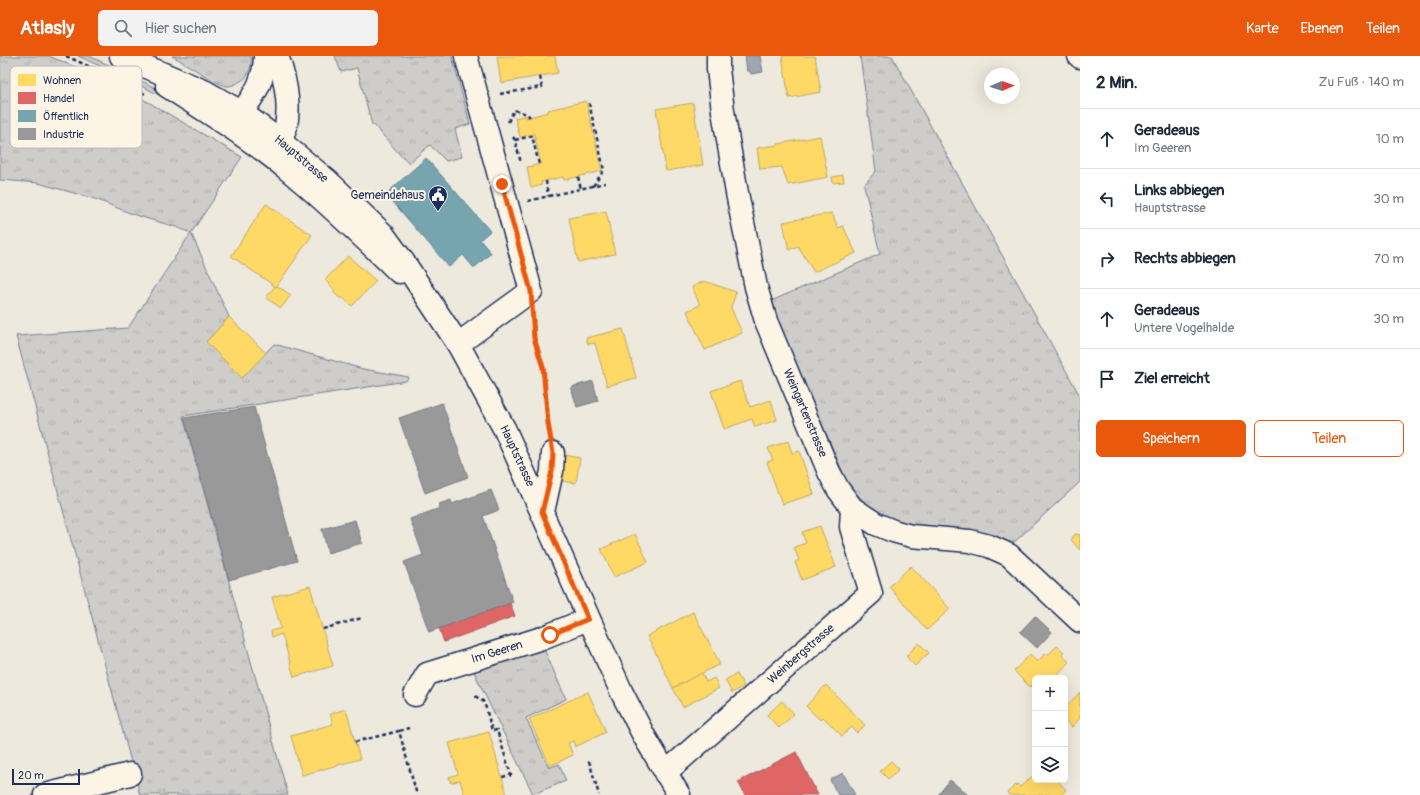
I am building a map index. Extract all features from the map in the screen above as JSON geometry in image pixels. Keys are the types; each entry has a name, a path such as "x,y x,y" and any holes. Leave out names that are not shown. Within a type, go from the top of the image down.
{"main road":[{"name":"Hauptstrasse","path":"120,56 206,92 241,112 280,141 328,181 383,234 440,314 505,430 622,693 644,736 679,795"},
{"name":"Hauptstrasse","path":"120,56 135,66"},
{"path":"265,56 264,70 259,86 241,112 252,142 280,141 284,134 287,120 287,102 285,84 278,56"},
{"path":"458,344 531,291 466,56"},
{"name":"Weingartenstrasse","path":"718,56 718,69 736,193 756,287 766,321 829,472 838,489 852,508 876,524 893,531 911,536 970,541 989,546 1009,555 1080,621"},
{"name":"Hauptstrasse","path":"142,70 252,142 287,168 398,271 440,314"},
{"path":"542,512 552,471 553,453"},
{"name":"Weinbergstrasse","path":"665,773 871,593 851,527 852,508"},
{"name":"Im Geeren","path":"415,695 427,674 542,638 588,619"},
{"path":"45,795 130,774"}],"path":[{"path":"498,90 498,94 542,87 540,76"},
{"path":"589,103 604,170 593,186"},
{"path":"508,120 514,110 527,114 530,117"},
{"path":"515,140 532,136 539,164"},
{"path":"578,176 581,189"},
{"path":"546,181 548,196"},
{"path":"524,196 526,202 605,183"},
{"path":"531,291 534,338 543,367 548,423 553,453"},
{"path":"323,629 362,618"},
{"path":"474,696 483,701 492,731 497,730 501,738 510,775 502,777"},
{"path":"355,742 409,728"},
{"path":"399,730 417,795"},
{"path":"589,761 599,795"}],"green space":[{"path":"0,56 49,56 73,66 10,66 10,148 142,148 142,99 242,157 191,233 135,215 95,199 38,183 0,180"},
{"path":"78,56 89,56 111,66 100,66"},
{"path":"172,56 251,56 251,62 249,71 244,79 234,85 227,86 208,78"},
{"path":"335,56 452,56 470,124 455,129 462,157 446,161 430,145 409,163 374,125 372,125 357,68 341,72"},
{"path":"860,56 892,56 1080,396 1080,482 1011,545 967,530 908,524 897,521 877,512 858,496 848,484 774,314 771,301 880,254 864,185 876,171"},
{"path":"142,81 159,90 177,105 142,86"},
{"path":"191,233 229,317 206,342 242,377 274,344 363,369 409,377 406,381 183,416 288,795 140,795 16,336 128,328"},
{"path":"544,649 566,699 526,718 549,768 559,764 566,781 533,794 473,670"}],"shaded area":[{"path":"745,56 760,56 763,72 751,74 750,71 747,71"},
{"path":"843,773 855,795 838,795 830,780"}],"building: Wohnen":[{"path":"497,56 555,56 558,73 501,83"},
{"path":"782,56 815,56 821,92 789,98"},
{"path":"586,101 602,171 564,180 563,177 541,182 542,185 531,188 527,167 541,164 534,134 520,137 515,118 526,115 526,118 548,112 548,110"},
{"path":"693,103 703,165 666,171 656,109"},
{"path":"820,136 828,177 788,185 782,167 760,169 757,148"},
{"path":"843,175 844,182 833,183 832,177"},
{"path":"266,204 312,235 276,287 231,256"},
{"path":"606,211 615,254 578,262 569,218"},
{"path":"832,213 838,228 843,226 856,253 814,272 798,246 789,250 783,222"},
{"path":"348,256 376,281 352,306 342,297 341,299 333,292 335,290 325,280"},
{"path":"704,281 736,292 731,308 742,333 705,350 687,311 700,305 692,287"},
{"path":"275,286 291,295 281,308 266,298"},
{"path":"229,317 266,353 242,378 206,342"},
{"path":"623,329 636,378 607,386 595,343 588,344 586,338"},
{"path":"740,381 750,407 771,400 777,420 755,427 752,419 724,429 711,391"},
{"path":"788,441 792,453 799,451 814,494 782,504 767,462 773,460 768,448"},
{"path":"564,455 580,458 576,483 560,481"},
{"path":"820,526 836,567 802,580 795,562 799,560 794,547 806,543 802,532"},
{"path":"635,534 648,562 614,577 601,549"},
{"path":"1075,534 1080,535 1080,550 1071,540"},
{"path":"911,566 950,609 927,630 889,587"},
{"path":"310,586 333,666 294,677 282,634 272,637 271,631 281,628 272,597"},
{"path":"693,612 720,664 673,688 647,636"},
{"path":"919,643 929,653 915,666 906,656"},
{"path":"1057,646 1064,652 1062,654 1069,662 1057,675 1032,675 1032,685 1030,687 1014,671 1030,654 1037,662 1045,654 1049,654"},
{"path":"702,673 706,682 714,678 719,688 683,707 673,688"},
{"path":"737,674 744,686 732,693 725,680"},
{"path":"826,685 865,725 857,733 852,727 842,736 823,717 820,720 806,706"},
{"path":"588,692 606,732 575,747 573,741 568,743 573,755 550,766 529,719"},
{"path":"1080,692 1080,718 1072,727 1068,724 1068,705"},
{"path":"782,701 794,714 779,728 767,715"},
{"path":"346,709 360,759 302,775 291,736 333,724 330,714"},
{"path":"489,732 507,795 464,795 460,780 451,783 449,777 458,774 449,743"},
{"path":"891,761 899,769 888,779 880,771"},
{"path":"1032,777 1032,783 1060,783 1066,790 1060,795 1009,795 1007,793 1017,784 1020,787"}],"building: Handel":[{"path":"510,603 515,616 444,642 439,628"},
{"path":"796,752 818,795 745,795 738,782"}],"building: Öffentlich":[{"name":"Gemeindehaus","path":"426,158 490,231 480,240 491,253 474,268 463,255 449,267 386,194"}],"building: Industrie":[{"path":"593,381 598,401 577,407 571,387"},
{"path":"442,403 468,477 425,493 399,418"},
{"path":"254,407 297,561 229,580 184,418"},
{"path":"491,490 499,510 483,516 513,602 429,632 404,562 423,555 410,519 440,508 439,504 451,500 452,504"},
{"path":"355,520 362,543 328,553 322,529"},
{"path":"1035,616 1052,632 1037,648 1020,632"},
{"path":"950,780 967,794 938,795"}],"place":[{"name":"Gemeindehaus","path":"438,212"}],"route":[{"path":"502,184 531,291 534,338 543,367 548,423 553,453 552,471 542,512 588,619 550,635"}]}
